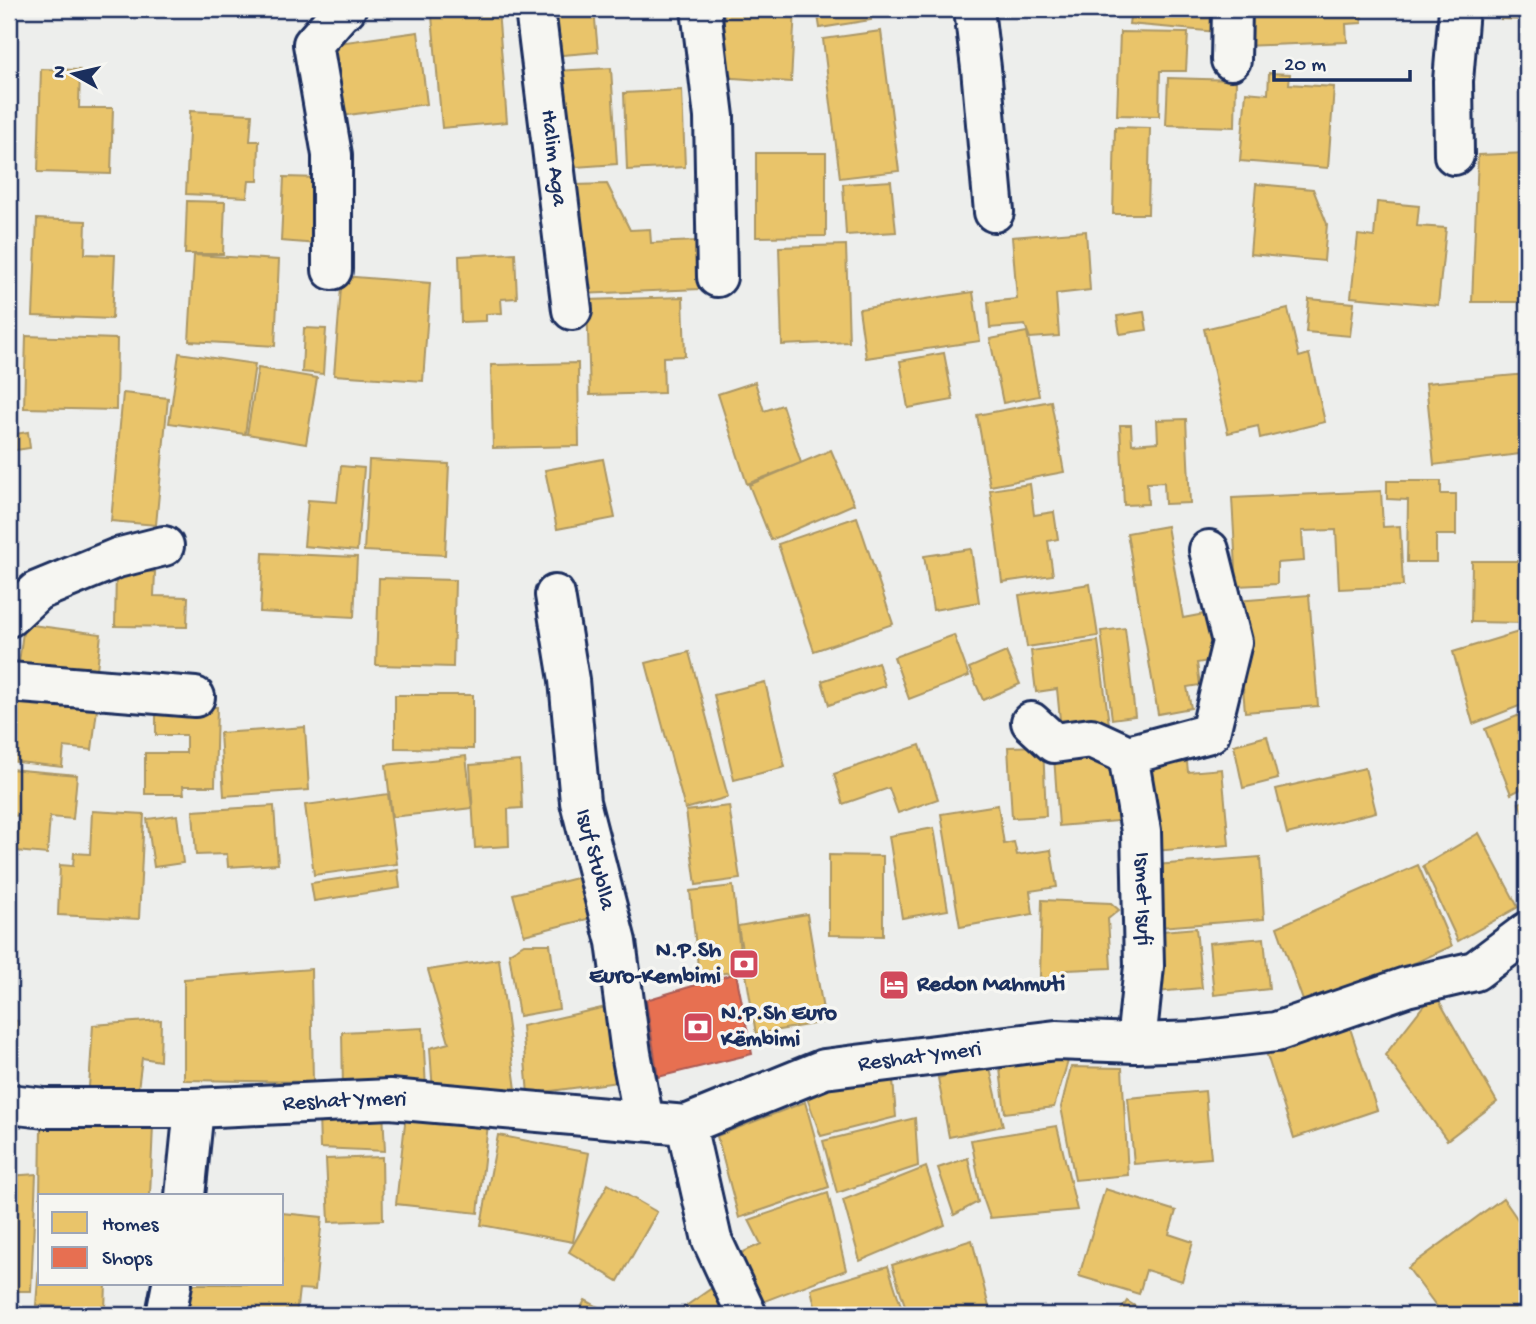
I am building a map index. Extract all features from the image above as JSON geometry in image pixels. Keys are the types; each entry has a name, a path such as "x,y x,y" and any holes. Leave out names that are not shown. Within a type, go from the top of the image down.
{"street":[{"path":"332,270 332,155 313,44 346,9"},
{"name":"Halim Aga","path":"535,9 572,310"},
{"path":"701,9 714,117 718,277"},
{"path":"974,9 994,212"},
{"path":"1231,60 1232,9"},
{"path":"1454,155 1453,81 1460,9"},
{"path":"9,618 37,591 117,558 164,546"},
{"path":"1031,722 1054,743 1091,738 1128,755 1210,733 1232,642 1209,550"},
{"name":"Isuf Stublla","path":"555,594 569,680 580,802 616,942 631,1053 644,1121"},
{"path":"9,682 195,696"},
{"name":"Ismet Isufi","path":"1128,755 1141,831 1144,966 1136,1043"},
{"name":"Reshat Ymeri","path":"9,1104 45,1108 194,1108 390,1099 686,1125 824,1069 1056,1040 1136,1043 1197,1041 1276,1031 1406,987 1475,971 1527,932"},
{"path":"185,1194 194,1108"},
{"path":"686,1125 712,1240 747,1315"},
{"path":"166,1315 172,1286"}],"building: Homes":[{"path":"547,9 594,9 598,52 551,56"},
{"path":"725,9 795,9 791,82 720,77"},
{"path":"817,9 869,9 871,20 820,28"},
{"path":"1131,9 1219,9 1217,32 1129,24"},
{"path":"1241,9 1361,9 1362,23 1346,24 1347,42 1242,46"},
{"path":"1501,9 1527,9 1527,20 1501,19"},
{"path":"498,10 507,122 442,128 432,16"},
{"path":"881,31 899,171 840,178 823,39"},
{"path":"418,32 427,104 334,117 324,45"},
{"path":"1120,32 1188,33 1186,71 1160,71 1159,116 1117,115"},
{"path":"611,68 617,164 561,168 555,71"},
{"path":"41,69 80,70 79,108 113,108 111,174 38,172"},
{"path":"1269,73 1290,74 1289,84 1334,87 1328,168 1240,161 1246,92 1268,94"},
{"path":"1168,78 1236,80 1235,127 1166,125"},
{"path":"682,90 685,167 627,170 624,93"},
{"path":"190,111 252,114 250,141 259,141 258,181 249,181 247,197 186,194"},
{"path":"1115,127 1150,128 1148,214 1113,214"},
{"path":"756,153 826,153 826,236 756,237"},
{"path":"1527,153 1527,302 1472,302 1478,155"},
{"path":"284,177 321,178 318,244 281,241"},
{"path":"891,181 896,232 846,235 843,184"},
{"path":"607,184 630,230 650,229 651,243 697,241 700,289 580,294 575,185"},
{"path":"1256,184 1313,189 1327,224 1324,261 1250,254"},
{"path":"187,201 225,202 223,254 185,254"},
{"path":"1377,202 1419,206 1417,226 1446,228 1438,305 1351,297 1358,235 1374,237"},
{"path":"37,219 86,221 85,254 115,255 112,319 33,316"},
{"path":"1086,231 1090,290 1056,294 1059,336 1030,338 1025,325 990,328 988,302 1017,299 1012,237"},
{"path":"846,245 849,342 782,345 779,247"},
{"path":"515,253 517,298 501,299 502,313 486,314 486,321 461,322 459,256"},
{"path":"194,255 279,260 275,346 189,341"},
{"path":"342,276 430,283 423,381 334,375"},
{"path":"973,292 980,341 866,358 859,309"},
{"path":"683,297 685,356 663,357 664,393 590,395 587,300"},
{"path":"1309,299 1354,303 1350,336 1306,332"},
{"path":"1288,309 1299,357 1309,354 1325,422 1260,438 1258,426 1228,433 1204,329"},
{"path":"1144,312 1147,330 1120,334 1117,316"},
{"path":"304,328 326,329 323,374 302,372"},
{"path":"1027,332 1039,396 1003,403 990,339"},
{"path":"26,336 117,339 116,410 24,408"},
{"path":"179,353 255,364 245,434 169,423"},
{"path":"944,353 953,400 908,408 900,361"},
{"path":"578,363 579,446 493,448 491,365"},
{"path":"258,368 317,378 306,444 247,434"},
{"path":"1527,374 1527,453 1434,465 1426,383"},
{"path":"755,382 764,411 782,405 801,463 747,484 718,394"},
{"path":"123,393 168,398 156,525 111,521"},
{"path":"1051,401 1064,472 990,486 977,415"},
{"path":"1186,419 1190,503 1165,504 1164,482 1147,483 1148,504 1124,505 1120,425 1131,425 1132,444 1158,442 1157,420"},
{"path":"28,432 30,448 9,451 9,435"},
{"path":"831,450 854,504 771,540 749,485"},
{"path":"603,459 615,518 557,529 545,470"},
{"path":"369,460 449,464 445,555 364,551"},
{"path":"341,466 364,468 357,551 304,546 308,500 337,502"},
{"path":"1387,481 1441,481 1441,494 1456,494 1456,535 1436,535 1436,562 1407,562 1408,500 1387,499"},
{"path":"1030,484 1034,515 1054,512 1058,539 1048,541 1053,575 1002,582 990,490"},
{"path":"1381,491 1383,527 1400,526 1403,586 1339,589 1336,530 1302,531 1304,561 1277,563 1277,584 1237,586 1232,498"},
{"path":"857,517 893,624 814,651 778,544"},
{"path":"1167,526 1183,618 1215,612 1223,658 1197,663 1200,685 1187,687 1191,708 1158,714 1127,533"},
{"path":"971,549 979,602 933,610 924,556"},
{"path":"263,553 357,557 354,617 260,612"},
{"path":"1472,561 1527,561 1527,623 1471,622"},
{"path":"116,571 155,572 154,596 188,597 187,627 115,626"},
{"path":"379,578 455,580 453,667 376,665"},
{"path":"1090,584 1098,636 1027,647 1019,595"},
{"path":"1309,595 1318,706 1245,712 1236,601"},
{"path":"24,624 101,634 95,687 17,678"},
{"path":"1125,628 1135,716 1112,719 1101,631"},
{"path":"1525,630 1527,703 1473,724 1453,652"},
{"path":"954,635 969,676 909,699 894,657"},
{"path":"1098,641 1109,724 1061,730 1057,689 1036,692 1031,651"},
{"path":"689,652 728,797 685,809 646,663"},
{"path":"1006,652 1020,684 983,700 969,668"},
{"path":"878,662 885,686 829,705 822,681"},
{"path":"765,682 785,767 734,780 714,695"},
{"path":"395,695 473,695 473,749 395,748"},
{"path":"9,699 98,701 92,750 64,747 62,767 9,761"},
{"path":"156,707 217,707 215,786 183,786 184,794 145,794 145,753 186,753 186,735 156,735"},
{"path":"1527,712 1527,786 1511,794 1485,729"},
{"path":"305,727 309,790 224,796 220,733"},
{"path":"1267,736 1278,779 1243,788 1234,745"},
{"path":"920,745 938,799 898,813 889,788 843,804 834,774"},
{"path":"1043,746 1046,816 1012,818 1008,747"},
{"path":"1113,753 1117,821 1059,826 1054,757"},
{"path":"466,756 472,808 392,817 386,765"},
{"path":"520,761 522,808 508,809 509,846 475,848 470,765"},
{"path":"1187,762 1188,772 1222,769 1229,845 1154,851 1147,766"},
{"path":"1365,768 1376,812 1287,834 1276,789"},
{"path":"9,769 77,775 73,819 50,817 47,854 16,851 19,816 9,815"},
{"path":"388,794 397,864 314,875 305,805"},
{"path":"1527,800 1527,824 1519,803"},
{"path":"998,805 1004,844 1014,842 1017,855 1051,850 1057,887 1030,891 1033,914 960,927 941,814"},
{"path":"274,806 278,864 228,867 227,854 196,855 193,811"},
{"path":"729,806 740,879 696,885 686,811"},
{"path":"92,811 144,814 139,919 58,915 60,865 73,866 74,853 90,854"},
{"path":"177,815 183,863 154,867 147,819"},
{"path":"934,828 948,910 902,918 889,836"},
{"path":"1479,833 1518,907 1458,941 1423,866"},
{"path":"829,855 883,856 883,936 829,935"},
{"path":"1260,857 1264,919 1160,927 1155,865"},
{"path":"1418,865 1452,946 1307,1012 1277,927"},
{"path":"398,870 400,888 314,901 311,883"},
{"path":"584,876 595,917 524,935 513,894"},
{"path":"733,886 742,971 699,976 690,891"},
{"path":"1042,900 1111,903 1119,910 1108,919 1111,968 1067,970 1051,987 1040,976"},
{"path":"807,914 825,1022 756,1034 738,926"},
{"path":"1196,928 1202,988 1156,992 1151,932"},
{"path":"1264,938 1269,989 1214,995 1209,943"},
{"path":"524,944 550,944 559,1009 519,1016 509,953"},
{"path":"499,959 517,1097 433,1093 430,1048 449,1043 428,970"},
{"path":"311,969 313,1082 184,1080 184,979"},
{"path":"1434,992 1497,1102 1447,1140 1385,1055"},
{"path":"615,1005 626,1081 528,1094 522,1026"},
{"path":"9,1019 18,1021 11,1092 9,1092"},
{"path":"161,1020 160,1061 142,1058 138,1089 89,1087 93,1025"},
{"path":"1348,1022 1377,1110 1294,1138 1265,1049"},
{"path":"423,1028 426,1090 343,1089 342,1032"},
{"path":"999,1060 1068,1061 1054,1107 1005,1113"},
{"path":"989,1064 1003,1126 949,1137 938,1078"},
{"path":"892,1067 896,1117 821,1136 803,1087"},
{"path":"1071,1067 1122,1068 1128,1175 1075,1180 1061,1107"},
{"path":"1205,1091 1211,1158 1134,1164 1128,1098"},
{"path":"805,1102 829,1187 739,1218 717,1136"},
{"path":"383,1110 385,1151 320,1148 319,1114"},
{"path":"406,1114 488,1124 478,1213 396,1204"},
{"path":"915,1118 918,1166 837,1193 823,1141"},
{"path":"153,1125 150,1194 40,1194 41,1128"},
{"path":"1057,1126 1077,1210 990,1218 982,1195 971,1140"},
{"path":"498,1135 589,1153 573,1242 481,1225"},
{"path":"382,1157 383,1220 329,1222 326,1159"},
{"path":"968,1158 978,1202 954,1215 938,1168"},
{"path":"926,1167 945,1225 860,1261 843,1200"},
{"path":"36,1174 31,1291 9,1291 9,1176"},
{"path":"608,1184 657,1212 618,1281 569,1252"},
{"path":"1105,1189 1176,1211 1169,1234 1193,1242 1182,1281 1146,1270 1139,1294 1079,1276"},
{"path":"828,1193 846,1270 754,1305 741,1253 761,1244 749,1220"},
{"path":"1503,1198 1527,1233 1527,1315 1443,1315 1408,1268"},
{"path":"284,1213 322,1217 315,1290 299,1289 296,1315 177,1306 180,1286 284,1286"},
{"path":"972,1240 991,1315 908,1315 892,1265"},
{"path":"888,1266 904,1315 817,1315 811,1289"},
{"path":"38,1280 38,1286 106,1286 105,1310 36,1305"},
{"path":"712,1288 731,1315 673,1315"},
{"path":"585,1300 613,1315 577,1315"},
{"path":"1127,1301 1149,1315 1118,1315"},
{"path":"60,1312 85,1315 58,1315"}],"building: Shops":[{"name":"N.P.Sh Euro Këmbimi","path":"736,973 752,1054 658,1077 646,1000"}],"place":[{"name":"N.P.Sh Euro-Kembimi","path":"744,964"},
{"name":"Redon Mahmuti","path":"894,985"},
{"name":"N.P.Sh Euro Këmbimi","path":"698,1027"}]}
